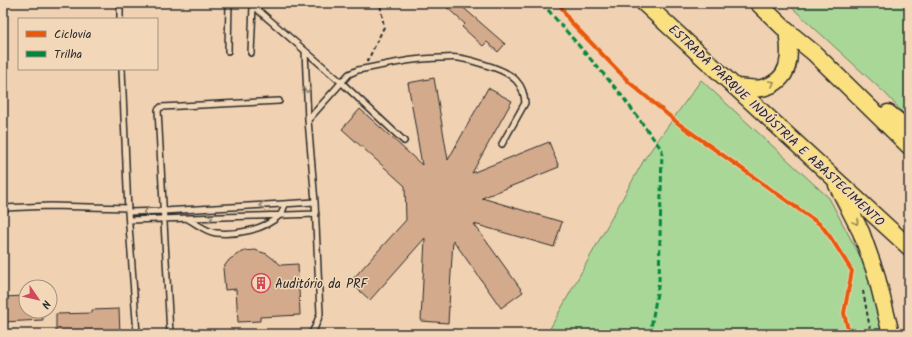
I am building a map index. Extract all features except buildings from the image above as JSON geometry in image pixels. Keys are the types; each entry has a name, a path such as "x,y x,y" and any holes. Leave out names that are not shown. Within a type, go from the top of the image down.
{"highway":[{"path":"758,3 787,31 909,130"},
{"name":"ESTRADA PARQUE INDÚSTRIA E ABASTECIMENTO","path":"646,7 909,247"},
{"path":"735,87 761,88 774,84 784,74 789,62 790,48 787,31"},
{"path":"814,53 909,146"},
{"path":"831,175 861,232 876,274 891,334"}],"lane":[{"path":"120,3 120,18"},
{"path":"228,51 229,3"},
{"path":"251,4 341,82 404,141"},
{"path":"251,4 251,53"},
{"path":"305,51 308,120 316,214 320,314 311,334"},
{"path":"308,120 348,74 364,69 424,58 458,58 480,62 501,70 514,77 520,84 525,103 502,144"},
{"path":"122,70 128,210 137,334"},
{"path":"170,334 158,113 159,108 184,105 279,101"},
{"path":"3,208 50,206 164,211 315,202"},
{"path":"187,219 207,230 216,233 249,231 259,228 281,214 285,204"},
{"path":"129,220 316,214"}],"path":[{"path":"364,69 384,27 380,3"},
{"path":"863,291 871,334"}],"green space":[{"path":"787,3 909,3 909,120 887,95"},
{"path":"701,80 829,198 870,275 884,334 547,334 645,158"}],"marked path":[{"path":"542,3 619,92 662,150 659,281 650,334"}],"cycle path":[{"path":"559,3 569,20 630,83 679,124 821,225 852,271 844,313 849,334"}],"place":[{"name":"Auditório da PRF","path":"261,283"}]}
